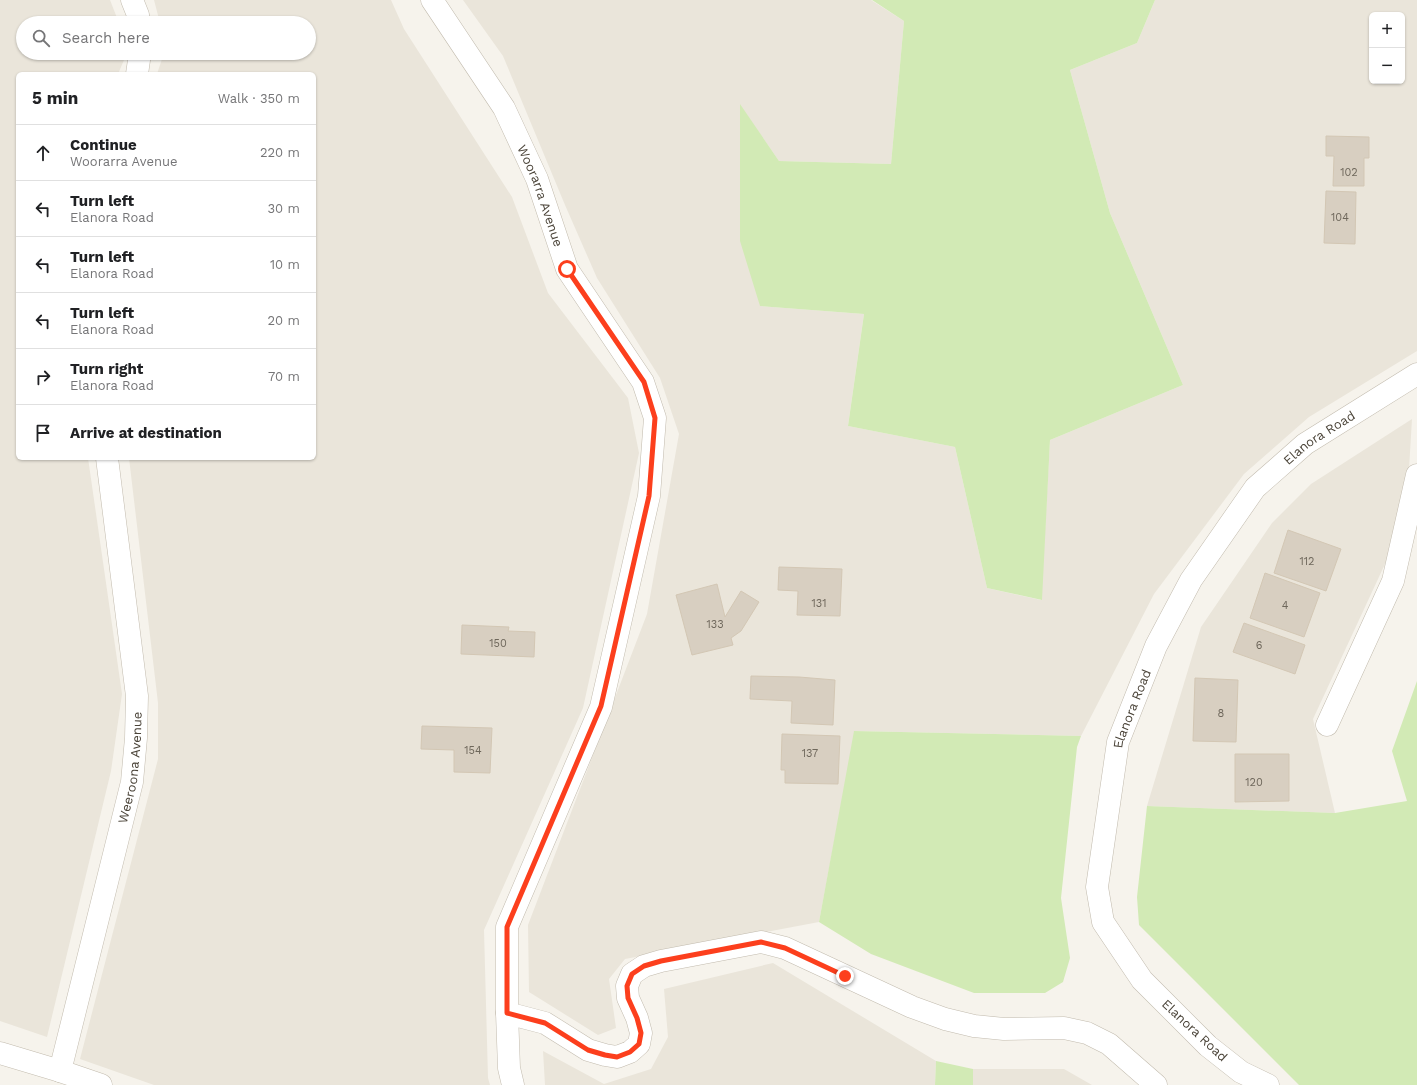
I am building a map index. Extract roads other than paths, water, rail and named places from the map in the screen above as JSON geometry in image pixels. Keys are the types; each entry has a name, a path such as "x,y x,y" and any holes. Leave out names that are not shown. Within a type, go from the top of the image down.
{"street":[{"path":"132,0 138,16"},
{"name":"Woorarra Avenue","path":"432,0 504,108 537,180 567,269 644,382 655,418 649,496 601,706 507,927 507,1013 509,1068 513,1085"},
{"path":"137,72 139,60"},
{"name":"Elanora Road","path":"1268,1085 1241,1072 1208,1046 1142,980 1102,922 1098,887 1118,742 1156,646 1191,580 1255,488 1305,444 1417,374"},
{"name":"Weeroona Avenue","path":"60,1071 132,782 136,738 136,696 106,460"},
{"path":"1327,725 1393,582 1417,475"},
{"path":"507,1013 545,1023 588,1050 617,1057 630,1052 639,1044 641,1033 637,1018 628,998 627,986 632,974 644,966 661,961 761,942 785,948 885,995 945,1019 974,1026 1004,1029 1064,1028 1087,1033 1109,1044 1156,1085"},
{"path":"0,1053 101,1085"}]}
